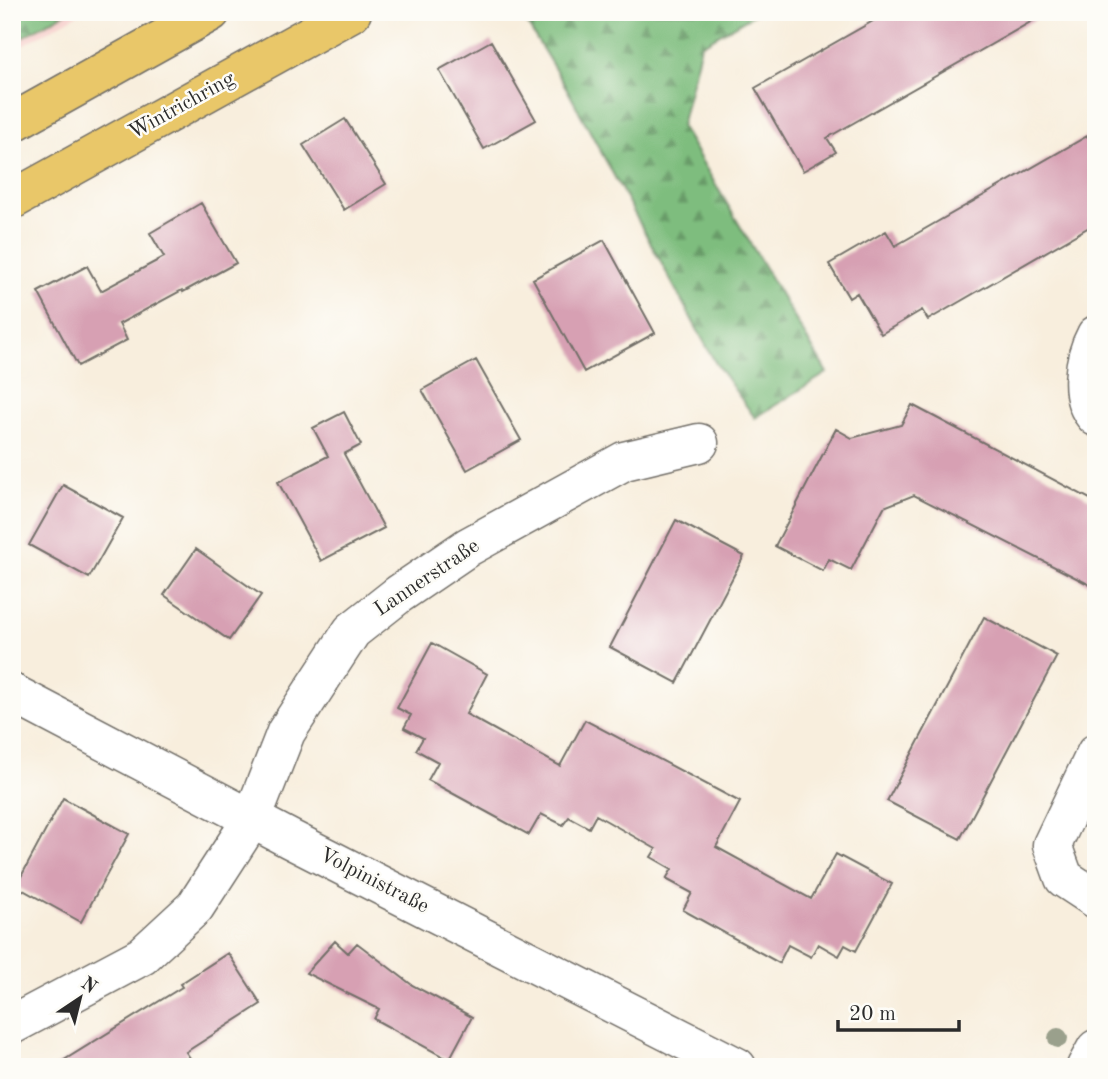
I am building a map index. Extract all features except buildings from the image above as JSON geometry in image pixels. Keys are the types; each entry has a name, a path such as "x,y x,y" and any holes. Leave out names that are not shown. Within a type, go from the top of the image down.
{"main road":[{"path":"12,123 211,12"},
{"name":"Wintrichring","path":"12,200 352,12"}],"street":[{"path":"1096,335 1084,381 1089,410 1096,417"},
{"name":"Lannerstraße","path":"12,1025 142,956 195,907 253,819 286,732 352,631 399,594 468,547 624,461 699,443"},
{"name":"Volpinistraße","path":"12,693 737,1067"},
{"path":"1096,753 1052,845 1064,878 1096,899"},
{"path":"1086,1067 1096,1049"}],"shaded area":[{"path":"12,12 82,12 12,51"}],"green space":[{"path":"12,12 67,12 12,43"},
{"path":"520,12 758,12 701,45 681,126 827,373 755,418 715,362 567,89"}]}
